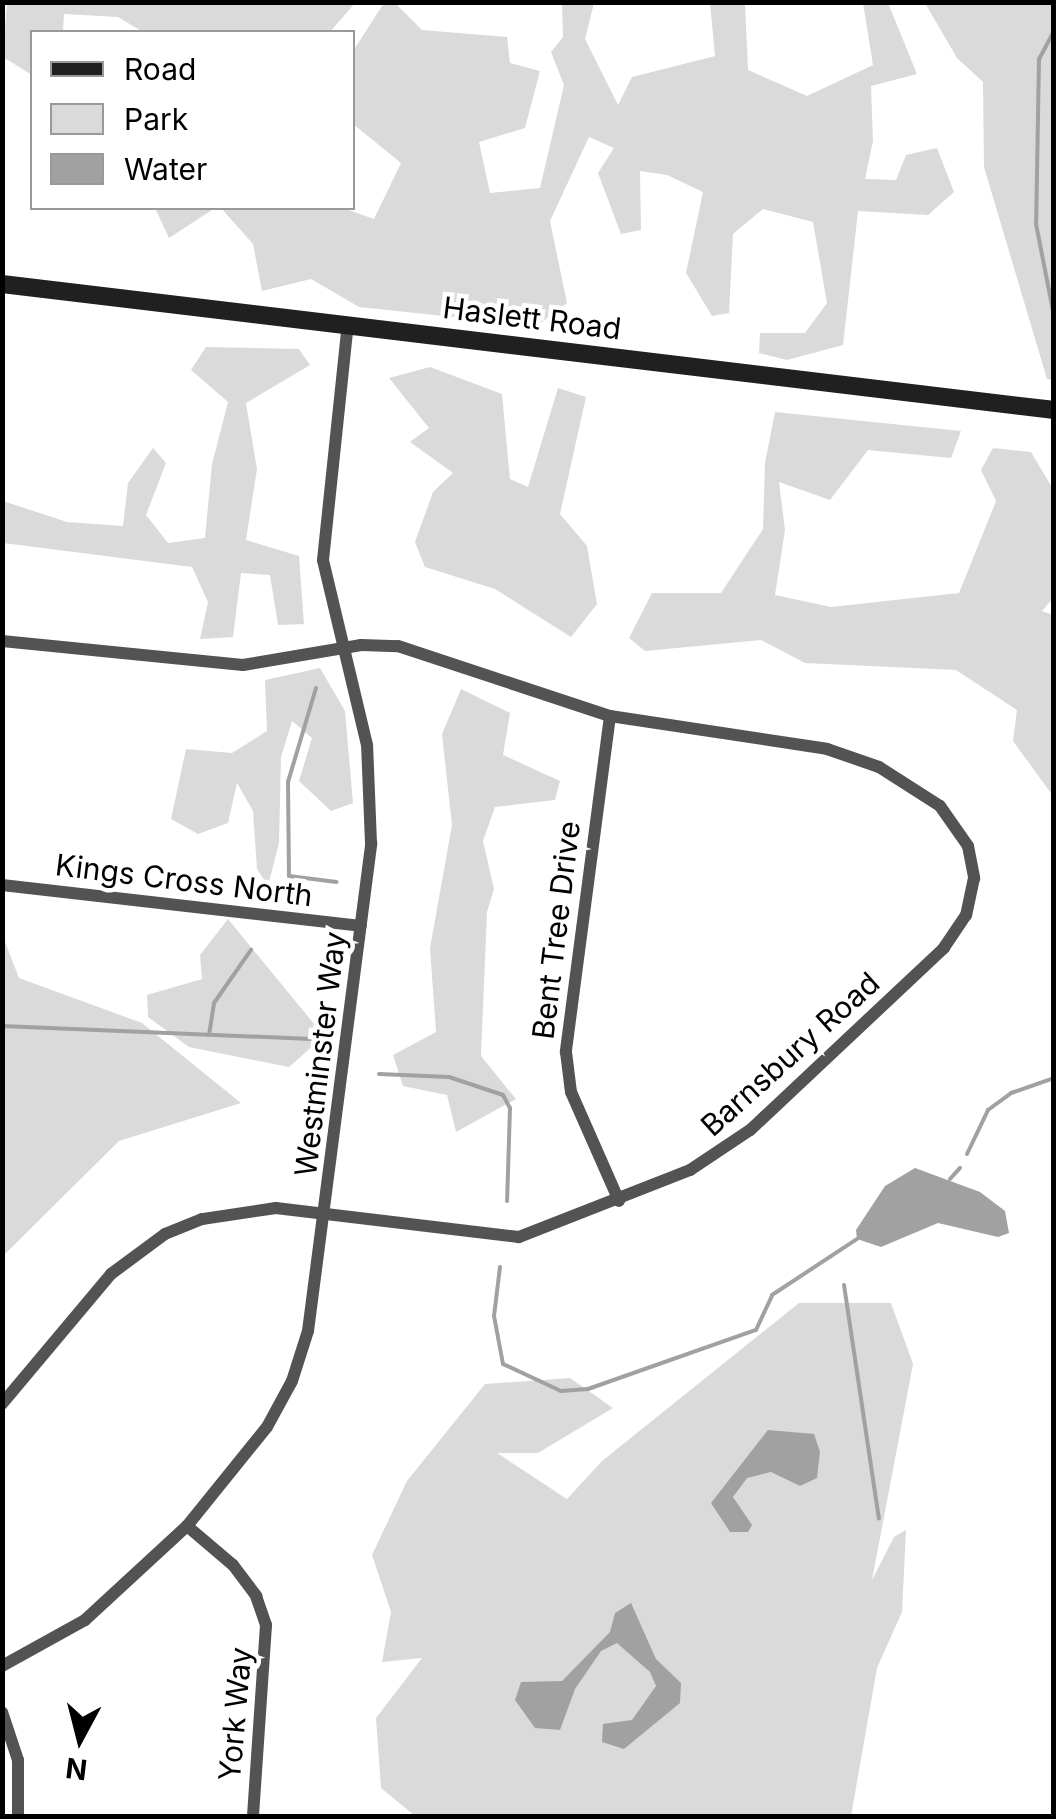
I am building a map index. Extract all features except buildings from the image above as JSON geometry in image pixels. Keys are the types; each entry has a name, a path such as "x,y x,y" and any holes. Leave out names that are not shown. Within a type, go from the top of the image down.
{"main road":[{"name":"Haslett Road","path":"2,284 1054,410"}],"street":[{"name":"Westminster Way","path":"2,1666 85,1620 187,1526 267,1427 292,1382 314,1301 361,926 371,782 341,648 324,545 348,323"},
{"name":"Barnsbury Road","path":"2,642 213,664 271,662 341,648 398,646 433,654 610,716 816,746 880,767 950,815 968,846 974,878 966,916 944,948 750,1130 690,1170 519,1238 326,1215 238,1211 165,1234 111,1274 2,1404"},
{"name":"Bent Tree Drive","path":"610,716 566,1068 619,1201"},
{"name":"Kings Cross North","path":"2,885 361,926"},
{"name":"York Way","path":"187,1526 233,1565 256,1596 266,1625 252,1816"},
{"path":"2,1712 18,1760 18,1816"}],"green space":[{"path":"7,2 355,3 332,30 140,30 118,17 64,14 63,30 30,30 30,74 3,57"},
{"path":"384,3 395,3 422,30 507,37 510,63 540,71 525,128 479,142 490,193 540,188 564,85 551,52 563,37 562,3 594,3 585,39 618,105 632,77 715,56 710,3 745,3 748,70 807,96 873,65 863,3 888,3 917,74 871,86 873,141 865,179 896,180 906,155 937,148 954,192 928,215 858,211 843,345 787,360 759,353 760,333 805,333 827,303 813,222 763,209 733,234 729,313 712,316 686,273 703,192 667,175 640,171 641,230 621,234 598,173 614,148 589,137 550,221 567,303 537,326 359,307 311,279 262,291 253,244 223,210 349,210 374,219 401,163 355,126 355,48"},
{"path":"925,3 1053,3 1053,380 1047,379 984,167 983,82 957,58"},
{"path":"156,210 212,210 169,238"},
{"path":"206,347 299,349 310,365 246,403 257,469 246,540 299,556 304,624 278,625 270,575 241,573 233,637 200,639 208,602 192,567 3,543 3,501 67,522 123,526 128,483 153,448 166,463 146,515 168,543 205,538 212,464 228,402 191,370"},
{"path":"430,367 502,394 510,479 528,487 558,388 586,397 560,514 587,546 597,604 571,637 495,589 425,567 415,542 433,492 453,473 410,442 429,428 389,378"},
{"path":"775,412 961,431 951,458 868,450 830,500 779,482 785,530 775,595 831,607 959,593 996,501 981,470 993,448 1031,452 1053,489 1053,598 1042,611 1053,615 1053,796 1013,741 1017,710 956,670 805,663 761,640 645,651 629,638 652,593 721,593 763,529 765,463"},
{"path":"320,668 345,711 353,803 331,811 299,781 312,738 292,721 281,757 279,843 268,886 257,869 253,811 237,783 228,823 198,834 171,819 186,749 232,753 267,731 265,680"},
{"path":"461,689 510,713 503,755 560,781 555,800 495,807 483,841 494,889 487,912 481,1056 516,1099 456,1132 447,1095 403,1086 393,1055 436,1032 430,948 452,825 442,734"},
{"path":"228,919 324,1036 289,1067 189,1047 148,1017 147,995 202,979 200,955"},
{"path":"2,934 19,978 142,1023 241,1103 119,1141 3,1256"},
{"path":"799,1303 891,1303 913,1364 872,1580 894,1537 906,1530 902,1612 877,1668 851,1816 415,1816 381,1788 376,1718 422,1658 382,1662 391,1612 372,1555 407,1481 485,1384 570,1378 613,1408 538,1453 497,1453 567,1499 602,1461"}],"water":[{"path":"915,1168 980,1192 1005,1211 1009,1233 998,1237 938,1223 881,1247 857,1239 856,1230 885,1186"},
{"path":"768,1430 814,1434 820,1452 817,1478 800,1486 771,1472 747,1478 733,1497 752,1525 748,1532 730,1532 711,1503"},
{"path":"631,1603 656,1659 681,1683 680,1703 624,1749 602,1742 603,1724 632,1720 656,1686 650,1672 617,1643 601,1651 575,1689 560,1730 535,1728 515,1700 521,1682 562,1681 610,1632 615,1613"}],"waterway":[{"path":"1054,31 1039,59 1036,224 1054,316"},
{"path":"316,688 288,782 289,876 337,882"},
{"path":"209,1035 214,1003 251,950"},
{"path":"2,1026 311,1039"},
{"path":"379,1074 449,1077 503,1095 510,1108 507,1201"},
{"path":"967,1154 988,1110 1011,1093 1054,1078"},
{"path":"950,1179 960,1168"},
{"path":"500,1267 494,1316 503,1364 561,1391 588,1389 756,1330 772,1295 857,1239"},
{"path":"844,1285 879,1518"}]}
